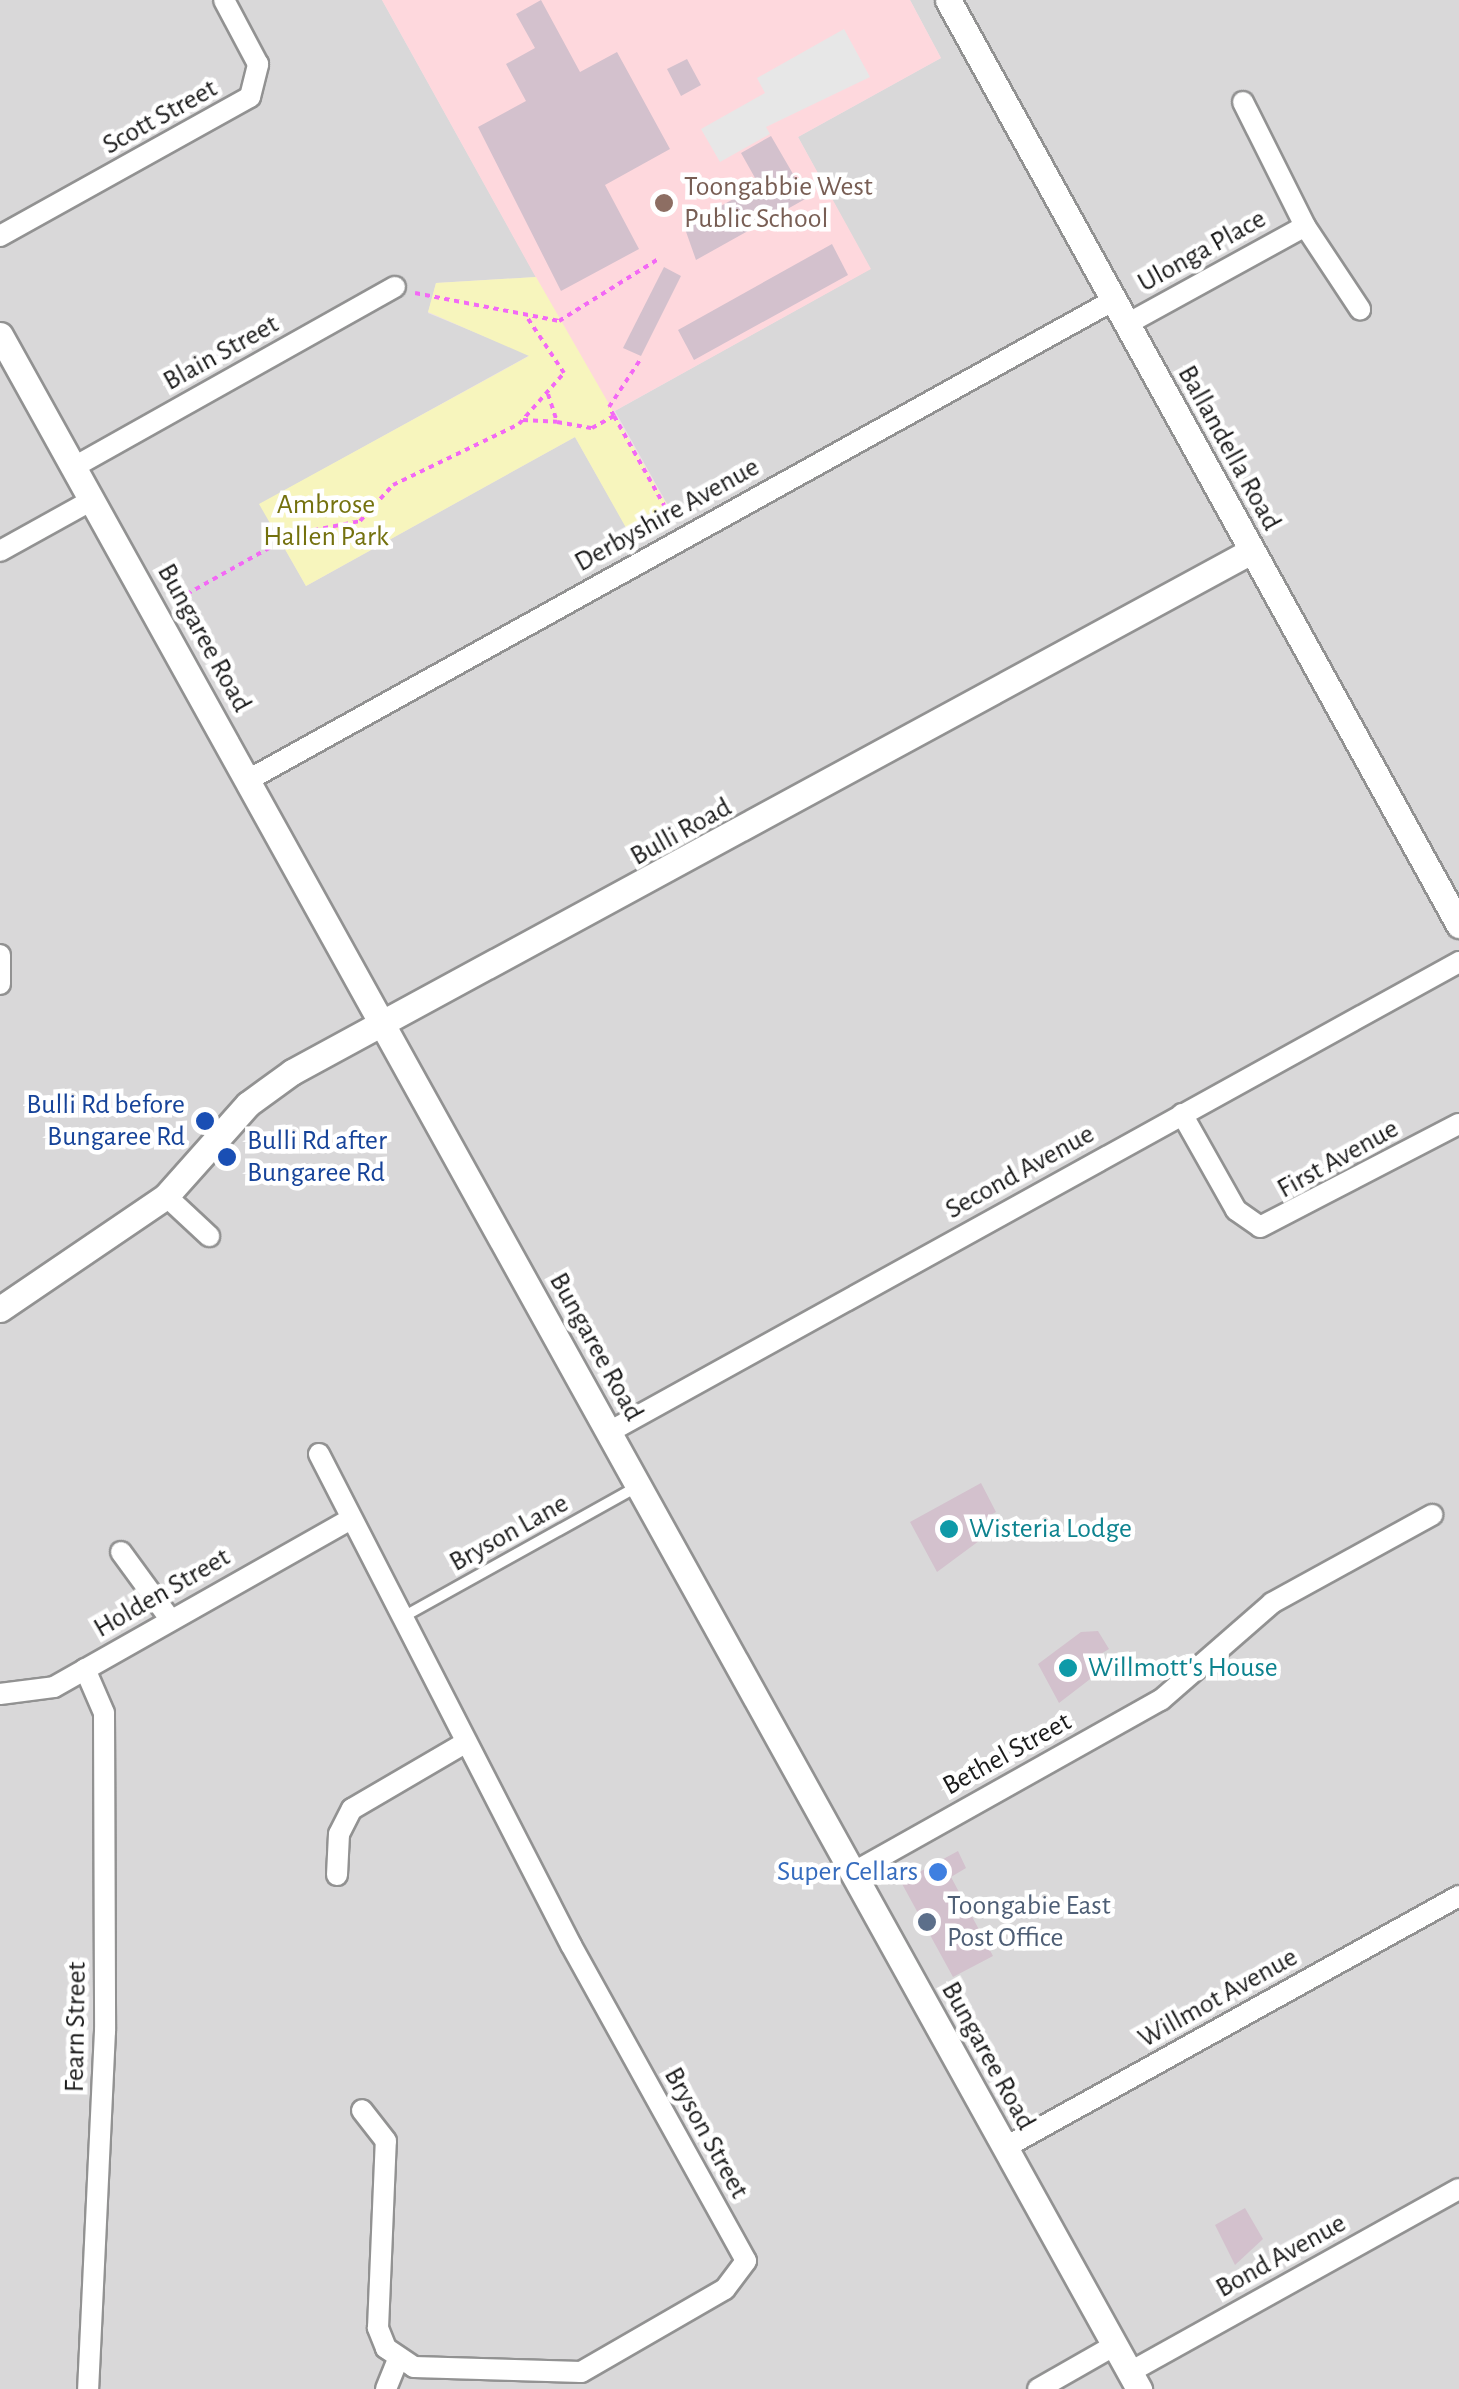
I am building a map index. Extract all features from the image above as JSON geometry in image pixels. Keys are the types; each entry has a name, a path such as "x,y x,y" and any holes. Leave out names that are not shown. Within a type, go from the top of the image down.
{"street":[{"name":"Scott Street","path":"0,236 250,97 258,64 224,0"},
{"name":"Ballandella Road","path":"948,0 1459,925"},
{"name":"Ulonga Place","path":"1243,102 1304,226 1360,308"},
{"name":"Ulonga Place","path":"1127,324 1304,226"},
{"name":"Blain Street","path":"74,467 395,287"},
{"name":"Derbyshire Avenue","path":"248,780 1114,300"},
{"name":"Bungaree Road","path":"0,334 1134,2380"},
{"path":"0,551 92,500"},
{"name":"Bulli Road","path":"0,1309 166,1196 257,1097 1251,551"},
{"path":"0,955 0,984"},
{"name":"Second Avenue","path":"609,1432 1459,962"},
{"name":"First Avenue","path":"1182,1114 1236,1210 1260,1227 1459,1124"},
{"path":"166,1196 209,1236"},
{"name":"Bryson Street","path":"319,1454 347,1521 746,2261 725,2289 581,2372 398,2360"},
{"name":"Bethel Street","path":"854,1872 1161,1700 1272,1603 1432,1515"},
{"name":"Holden Street","path":"0,1694 54,1687 347,1521"},
{"path":"120,1552 170,1619"},
{"name":"Fearn Street","path":"85,1669 104,1713 105,2032 88,2389"},
{"path":"338,1875 338,1834 352,1810 465,1743"},
{"name":"Willmot Avenue","path":"1004,2148 1459,1896"},
{"path":"362,2110 386,2141 378,2328 398,2360 386,2389"},
{"name":"Bond Avenue","path":"1134,2380 1459,2189"},
{"path":"1038,2389 1115,2345"}],"lane":[{"name":"Bryson Lane","path":"402,1618 638,1487"}],"path":[{"path":"395,287 559,321 660,258"},
{"path":"178,600 294,534 360,521 393,484 523,420 548,394 562,363 525,314"},
{"path":"640,360 609,406 675,525"},
{"path":"548,394 557,422"},
{"path":"523,420 557,422 583,430 614,416"}],"shaded area":[{"path":"0,0 382,0 536,277 436,283 428,313 530,355 260,504 306,586 575,437 634,541 675,518 615,411 870,269 798,137 941,58 910,0 1459,0 1459,2389 0,2389"},
{"name":"Toongabbie West Public School","path":"382,0 910,0 941,58 798,137 871,269 611,413"},
{"path":"844,29 870,77 766,127 770,134 720,162 701,129 765,93 757,78"}],"green space":[{"name":"Ambrose Hallen Park","path":"536,277 675,519 634,542 575,437 306,586 259,504 529,356 428,312 436,283"}],"building":[{"path":"541,0 580,72 617,52 670,149 605,185 639,249 561,291 478,127 526,101 506,64 535,48 516,14"},
{"path":"687,59 701,85 681,96 667,69"},
{"path":"771,136 807,198 696,260 684,226 759,185 741,153"},
{"path":"832,244 848,275 694,360 678,330"},
{"path":"664,267 681,276 641,356 623,348"},
{"name":"Wisteria Lodge","path":"981,1483 996,1512 980,1521 987,1535 937,1572 910,1522"},
{"name":"Willmott's House","path":"1098,1631 1109,1649 1091,1660 1098,1673 1059,1703 1038,1664 1081,1632"},
{"path":"958,1851 966,1868 951,1877 993,1956 953,1977 901,1882"},
{"path":"1245,2208 1263,2239 1235,2265 1215,2225"}],"place":[{"name":"Toongabbie West Public School","path":"664,203"},
{"name":"Bulli Rd before Bungaree Rd","path":"205,1121"},
{"name":"Bulli Rd after Bungaree Rd","path":"227,1157"},
{"name":"Wisteria Lodge","path":"949,1529"},
{"name":"Willmott's House","path":"1068,1668"},
{"name":"Super Cellars","path":"938,1872"},
{"name":"Toongabie East Post Office","path":"927,1922"}]}
